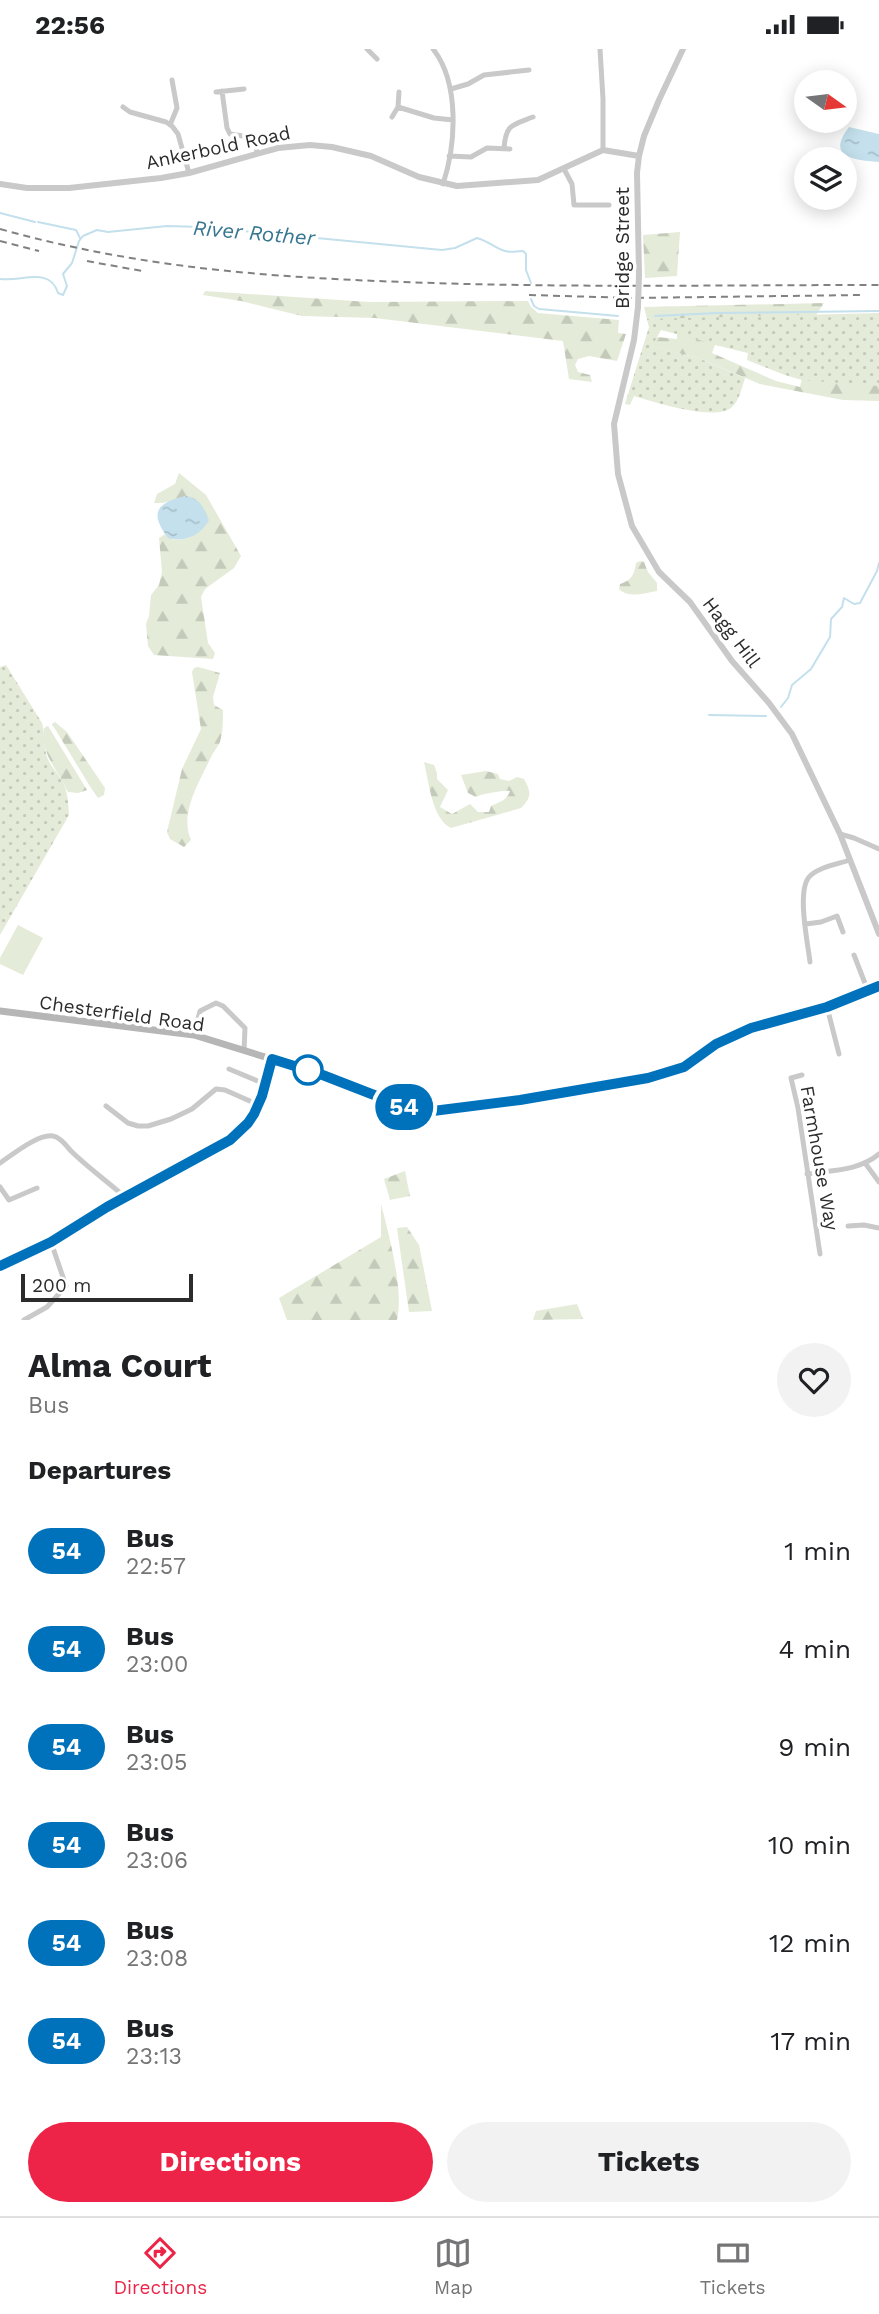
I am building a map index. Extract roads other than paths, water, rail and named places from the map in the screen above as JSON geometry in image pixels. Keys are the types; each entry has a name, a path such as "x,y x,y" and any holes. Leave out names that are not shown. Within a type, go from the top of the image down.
{"main road":[{"path":"827,1007 879,986"},
{"name":"Chesterfield Road","path":"0,1011 194,1035 320,1074 405,1107 433,1111 618,1084 671,1071 684,1067 728,1038 771,1022 827,1007"}],"street":[{"path":"368,49 377,59"},
{"path":"433,49 451,89 453,120 443,184"},
{"path":"600,49 603,150 639,156"},
{"name":"Bridge Street","path":"634,340 639,274 639,156 654,112 683,49"},
{"path":"451,89 484,75 529,70"},
{"path":"170,125 177,109 172,80"},
{"path":"244,89 219,91 230,134 255,138 257,153"},
{"path":"393,117 398,107 399,92"},
{"path":"123,107 130,112 170,125 178,134 189,173"},
{"path":"398,107 434,118 453,120"},
{"path":"449,156 471,157 487,148 507,148 507,130 511,125 533,117"},
{"name":"Ankerbold Road","path":"0,184 10,187 69,188 189,173 257,153 296,146 332,147 371,156 419,177 457,187 538,180 603,150"},
{"path":"564,169 572,184 574,205 609,205"},
{"name":"Hagg Hill","path":"634,340 614,424 618,474 632,526 659,572 690,602 732,661 792,734 840,834 879,934"},
{"path":"840,834 879,849"},
{"path":"810,962 803,892 807,879 817,871 850,860"},
{"path":"806,924 837,916 843,932"},
{"path":"854,955 868,991"},
{"path":"194,1035 200,1011 216,1003 223,1006 245,1028 244,1051"},
{"path":"827,1007 839,1054"},
{"path":"0,1266 51,1242 230,1140 248,1123 259,1105 272,1059"},
{"path":"229,1069 265,1084"},
{"name":"Farmhouse Way","path":"802,1076 790,1078 798,1108 820,1254"},
{"path":"106,1106 128,1123 143,1126 179,1116 216,1089 225,1090 259,1105"},
{"path":"0,1163 28,1144 51,1135 58,1137 82,1162 125,1198"},
{"path":"807,1174 855,1168 879,1154"},
{"path":"865,1163 879,1182"},
{"path":"0,1187 9,1200 37,1188"},
{"path":"848,1226 879,1228"},
{"path":"24,1320 47,1307 66,1286 51,1242"}],"water":[{"path":"858,129 879,134 879,162 857,159 857,147 841,147 845,133 858,133"},
{"path":"186,496 198,501 209,520 202,530 192,537 168,538 158,521 159,509 169,501"}],"waterway":[{"path":"0,213 35,222"},
{"path":"38,222 76,230 80,238"},
{"name":"River Rother","path":"0,279 42,277 49,280 58,293 63,295 67,286 63,274 72,263 83,236 97,230 108,232 167,226 442,250 455,248 477,238 507,252 523,251 526,254 526,270 531,283"},
{"name":"River Rother","path":"531,299 539,309 618,316"},
{"name":"River Rother","path":"655,316 879,311"},
{"path":"781,707 788,698 792,685 811,669 830,637 831,619 842,607 844,598 854,604 860,603 879,563"},
{"path":"709,715 766,716"}],"railway":[{"path":"0,229 101,253 150,261 300,277 522,285 879,285"},
{"path":"0,241 39,251"},
{"path":"87,261 142,271"},
{"path":"529,295 631,298 862,295"}]}
